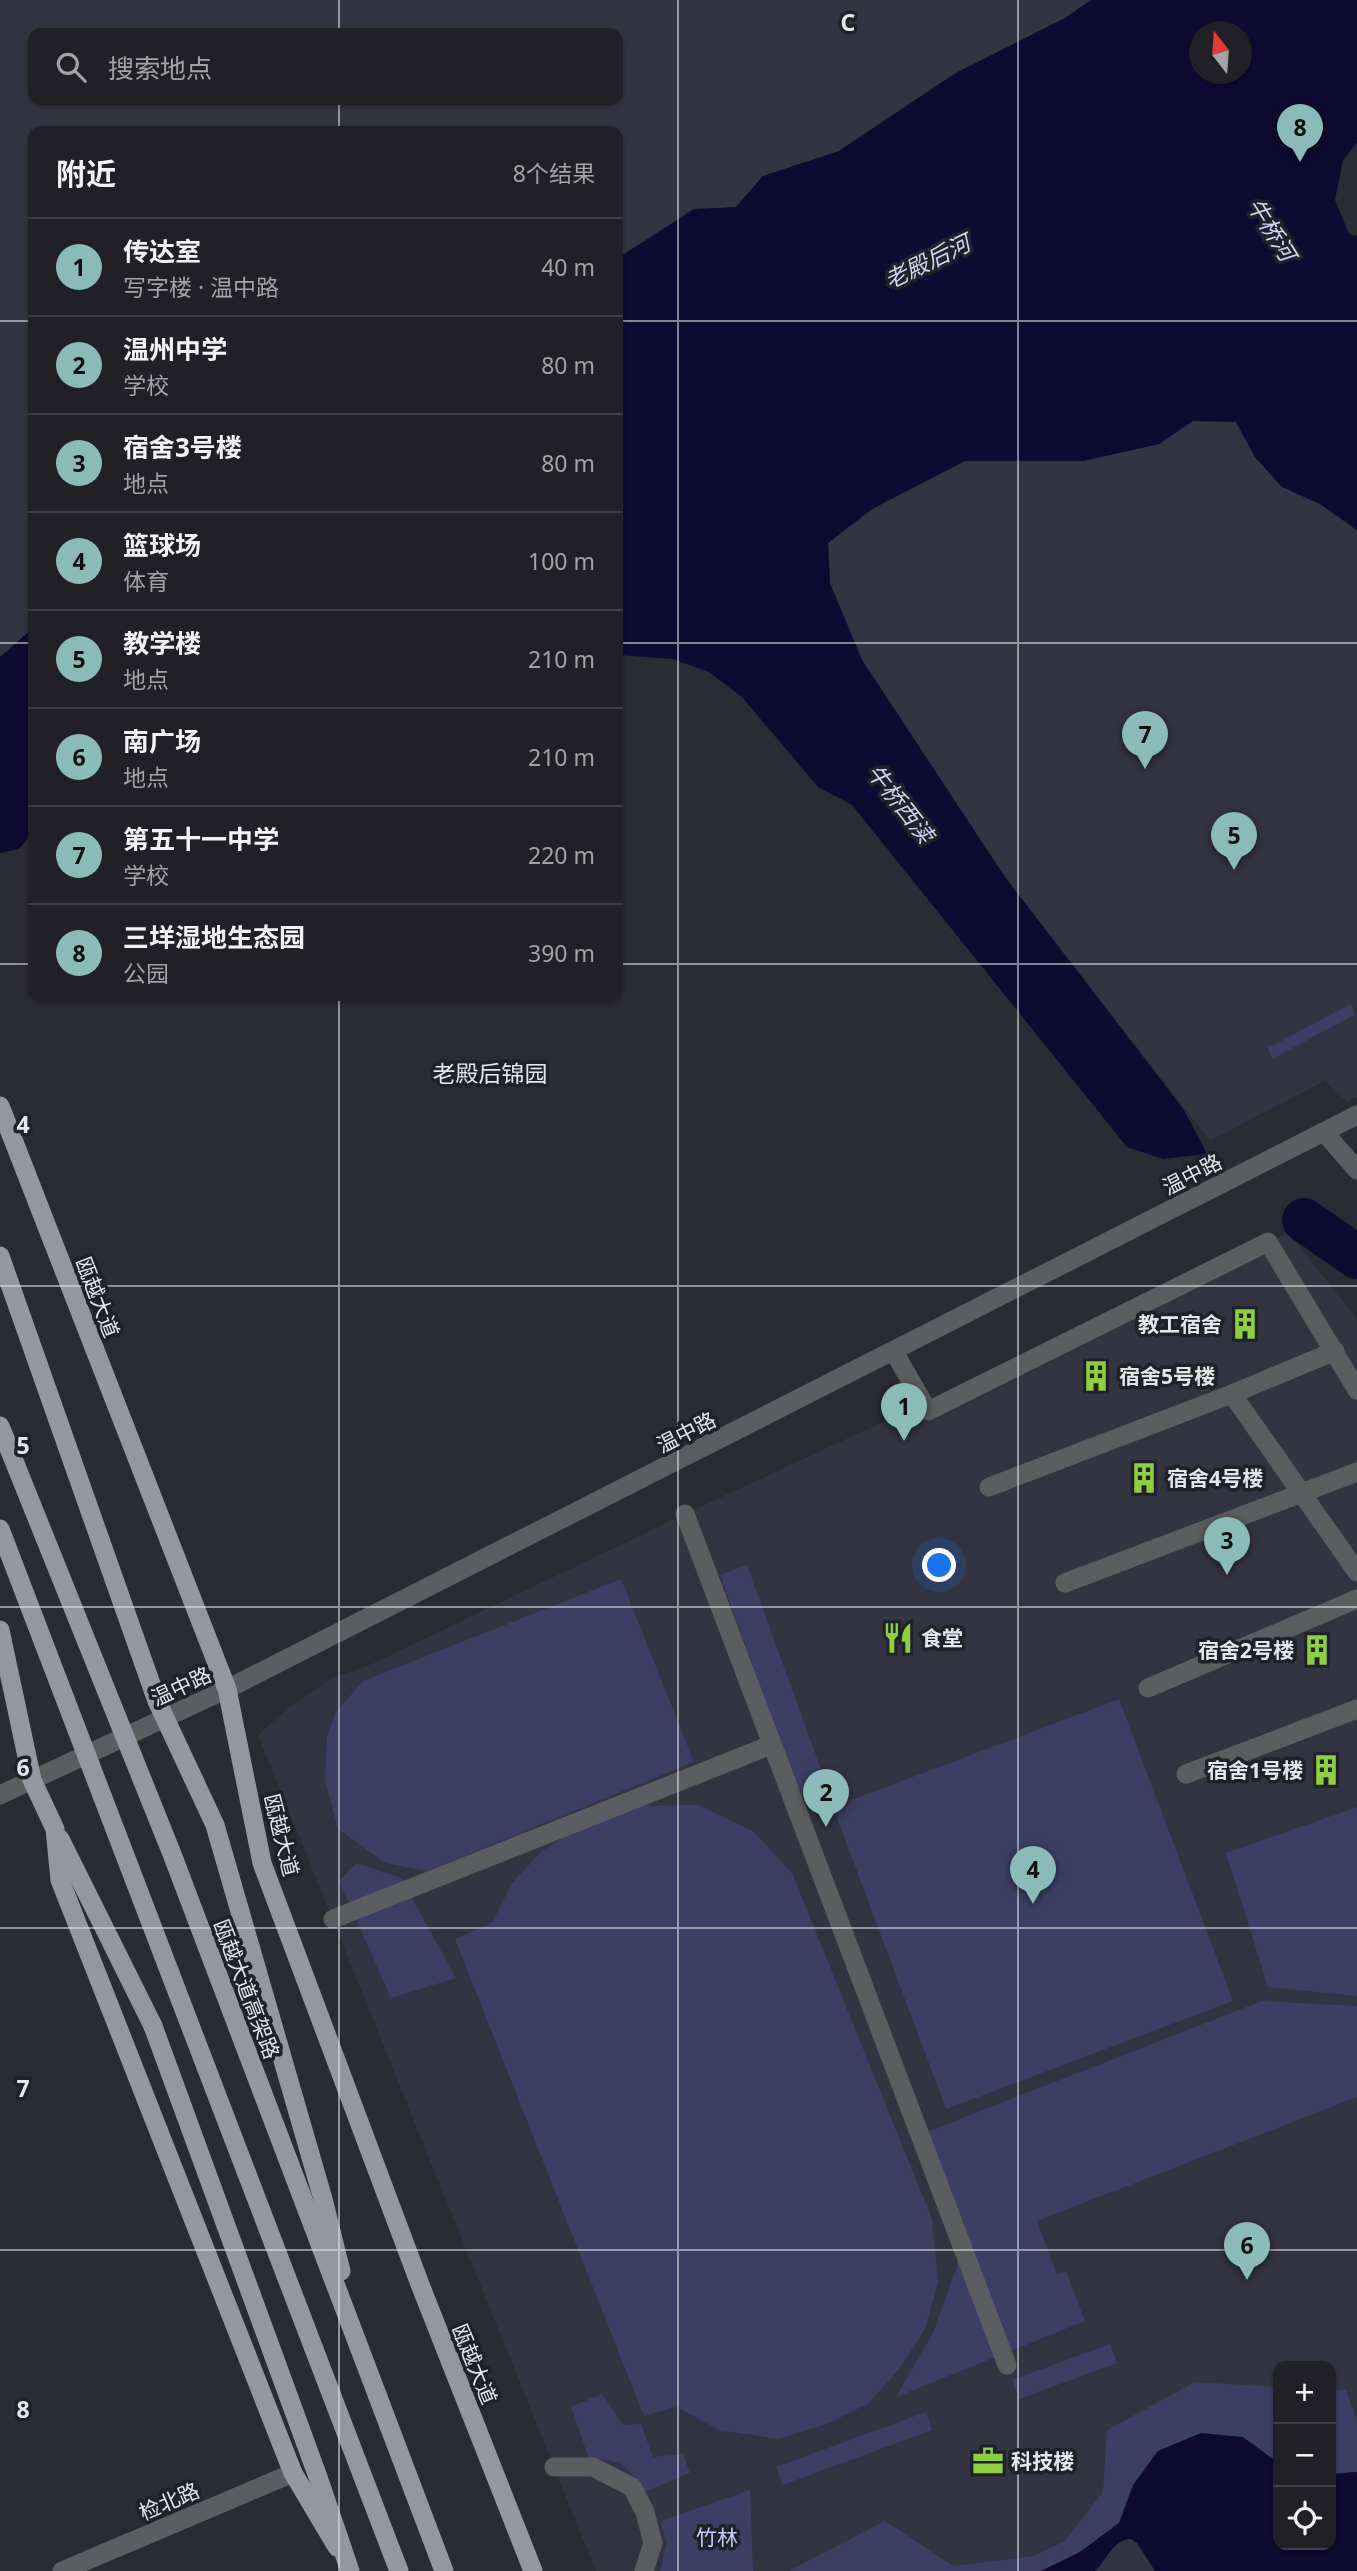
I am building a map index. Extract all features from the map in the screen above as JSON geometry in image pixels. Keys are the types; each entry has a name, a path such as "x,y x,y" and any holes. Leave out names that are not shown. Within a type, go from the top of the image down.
{"highway":[{"name":"瓯越大道","path":"0,1106 227,1689 262,1863 421,2287 533,2571"},
{"path":"0,1256 157,1701 215,1825 323,2200 362,2354"},
{"name":"瓯越大道高架路","path":"0,1426 172,1854 444,2571"},
{"path":"0,1529 399,2571"},
{"path":"0,1630 32,1780 153,2026 350,2571"},
{"path":"55,1829 60,1880 293,2473 350,2571"}],"street":[{"name":"温中路","path":"0,1795 227,1689 1357,1115"},
{"path":"1324,1132 1357,1170"},
{"path":"894,1352 928,1411 1268,1242 1357,1390"},
{"path":"989,1488 1335,1351"},
{"path":"1232,1394 1357,1572"},
{"path":"1065,1583 1357,1472"},
{"path":"685,1514 1007,2365"},
{"path":"1148,1688 1357,1599"},
{"path":"1186,1774 1357,1709"},
{"path":"333,1919 771,1745"},
{"path":"554,2468 593,2468 632,2487 645,2512 653,2543 644,2571"},
{"name":"检北路","path":"62,2571 293,2473"}],"shaded area":[{"path":"0,0 1091,0 1065,18 954,74 839,151 763,176 736,207 694,210 623,255 623,126 28,126 28,632 0,657"},
{"path":"1194,404 1236,422 1255,457 1282,487 1320,504 1357,530 1357,1097 1347,1102 1324,1081 1210,1141 1005,877 862,660 830,583 828,543 872,509 965,461 1083,461 1159,444"},
{"path":"1289,1233 1357,1319 1357,2571 596,2571 258,1735 287,1709 332,1678 372,1664 685,1514"}],"green space":[{"path":"1351,1004 1354,1015 1272,1059 1268,1048"},
{"path":"747,1565 826,1783 799,1793 720,1575"},
{"path":"621,1579 694,1762 427,1871 385,1863 338,1829 325,1780 327,1736 336,1712 363,1681"},
{"path":"1119,1699 1233,2001 946,2109 833,1807"},
{"path":"698,1805 753,1831 792,1873 932,2219 938,2282 925,2329 900,2368 869,2403 827,2424 778,2439 720,2430 676,2407 644,2416 455,1939 492,1923 512,1883 542,1851 587,1823 640,1806"},
{"path":"1357,1807 1357,1996 1268,1987 1226,1853"},
{"path":"356,1863 401,1878 456,1978 391,1998 339,1881"},
{"path":"1262,2001 1357,2006 1357,2097 1037,2221 1057,2275 1066,2271 1085,2321 896,2397 933,2333 963,2249 919,2135"},
{"path":"1110,2344 1117,2363 1019,2399 1012,2380"},
{"path":"1195,2382 1273,2387 1273,2461 1201,2433 1158,2451 1134,2485 1119,2523 1080,2552 1041,2571 789,2571 885,2521 953,2566 1034,2556 1065,2541 1103,2492 1107,2430"},
{"path":"1336,2390 1346,2390 1357,2421 1357,2472 1336,2474"},
{"path":"602,2394 623,2425 641,2424 653,2457 683,2454 690,2473 644,2492 634,2476 623,2466 609,2460 589,2459 571,2407"},
{"path":"926,2412 932,2430 783,2485 776,2467"},
{"name":"竹林","path":"750,2490 753,2571 660,2571 667,2542 660,2521"}],"water":[{"path":"1091,0 1357,0 1357,142 1343,160 1335,200 1349,234 1357,236 1357,530 1320,504 1282,487 1255,457 1236,422 1193,421 1159,444 1083,461 965,461 872,509 828,543 830,583 862,660 1005,877 1184,1110 1207,1154 1163,1159 1127,1147 852,805 818,787 742,697 709,672 673,659 623,655 623,255 694,209 736,207 763,176 839,151 954,74 1065,18"},
{"path":"28,632 28,838 19,849 0,853 0,657"},
{"path":"1201,2433 1243,2437 1273,2459 1273,2550 1336,2550 1336,2474 1357,2472 1357,2571 1155,2571 1137,2543 1131,2539 1115,2546 1095,2571 1041,2571 1080,2552 1119,2523 1133,2485 1158,2451"}],"waterway":[{"name":"牛桥西渎","path":"1304,1220 1357,1257"}],"place":[{"name":"三垟湿地生态园","path":"1300,162"},
{"name":"第五十一中学","path":"1145,769"},
{"name":"教学楼","path":"1234,870"},
{"name":"教工宿舍","path":"1245,1324"},
{"name":"宿舍5号楼","path":"1096,1376"},
{"name":"传达室","path":"904,1441"},
{"name":"宿舍4号楼","path":"1144,1478"},
{"name":"宿舍3号楼","path":"1227,1575"},
{"name":"食堂","path":"898,1638"},
{"name":"宿舍2号楼","path":"1317,1650"},
{"name":"宿舍1号楼","path":"1326,1770"},
{"name":"温州中学","path":"826,1827"},
{"name":"篮球场","path":"1033,1904"},
{"name":"南广场","path":"1247,2280"},
{"name":"科技楼","path":"988,2461"}],"district":[{"name":"老殿后锦园","path":"490,1073"}],"water label":[{"name":"牛桥河","path":"1272,229"},
{"name":"老殿后河","path":"927,261"}]}
